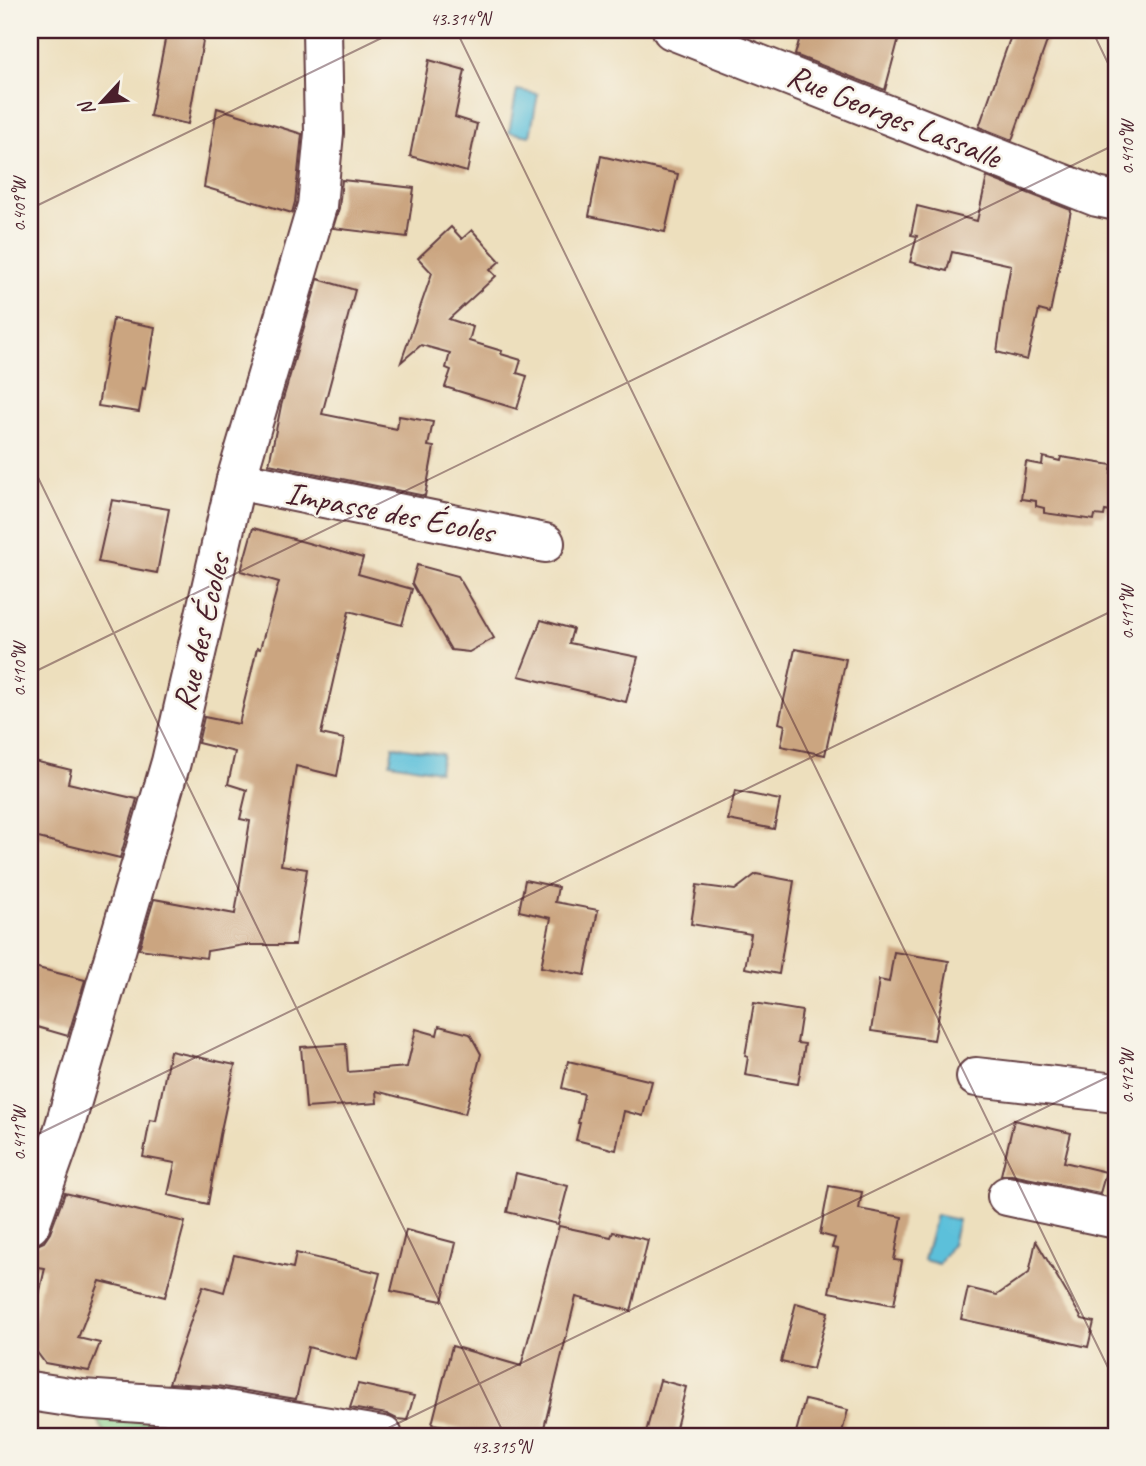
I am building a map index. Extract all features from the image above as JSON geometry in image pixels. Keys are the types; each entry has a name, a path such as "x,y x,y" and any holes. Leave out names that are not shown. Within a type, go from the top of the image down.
{"street":[{"name":"Rue des Écoles","path":"30,1225 46,1128 171,762 236,481 317,206 324,133 322,30"},
{"name":"Rue Georges Lassalle","path":"672,30 1084,192 1116,201"},
{"name":"Impasse des Écoles","path":"236,481 545,543"},
{"path":"976,1077 1116,1093"},
{"path":"1007,1196 1116,1219"},
{"path":"30,1391 82,1399 214,1408 383,1436"}],"green space":[{"path":"92,1410 182,1421 178,1436 106,1436"}],"water":[{"path":"517,90 538,94 530,136 509,132"},
{"path":"393,746 442,754 439,771 390,763"},
{"path":"936,1215 958,1220 952,1244 939,1264 924,1260"}],"building":[{"path":"167,30 205,30 188,124 150,116"},
{"path":"802,30 901,30 885,90 795,55"},
{"path":"1013,30 1051,30 1012,140 979,127"},
{"path":"429,60 465,70 455,117 477,124 467,172 410,156"},
{"path":"217,108 302,134 292,213 204,187"},
{"path":"601,156 678,174 665,232 589,216"},
{"path":"987,177 1071,210 1050,313 1039,310 1027,360 997,352 1011,265 952,252 947,271 910,262 917,236 911,235 917,206 977,221"},
{"path":"342,180 414,188 407,237 333,228 339,208"},
{"path":"451,227 462,239 472,230 500,261 490,270 496,276 449,319 473,327 469,341 521,360 517,373 527,376 517,409 445,387 451,370 446,368 450,353 421,345 401,362 432,273 418,258"},
{"path":"318,279 355,290 322,414 397,429 399,416 433,422 428,446 434,447 425,496 269,464 281,406"},
{"path":"113,319 155,327 139,412 98,406"},
{"path":"1043,457 1112,465 1111,474 1116,475 1116,513 1105,511 1104,516 1095,515 1094,520 1044,513 1044,508 1036,506 1036,501 1021,499 1026,462 1042,465"},
{"path":"112,500 169,509 157,573 98,562"},
{"path":"253,528 363,558 358,574 412,589 402,625 349,611 321,734 344,739 337,776 296,766 281,865 307,869 295,945 244,945 207,951 206,958 139,949 154,899 235,914 250,821 240,819 247,790 228,784 235,752 198,743 204,717 239,724 257,648 260,649 279,582 241,571"},
{"path":"417,565 458,576 494,638 469,652 451,650 412,583"},
{"path":"541,620 573,629 569,643 638,657 626,702 519,676"},
{"path":"795,649 846,659 825,755 781,746 785,725 779,723"},
{"path":"30,760 71,770 68,783 137,799 120,858 30,836"},
{"path":"735,791 780,800 774,829 728,820"},
{"path":"756,874 794,881 779,974 745,968 751,934 691,924 697,885 735,890"},
{"path":"525,880 558,887 555,902 598,910 585,975 541,967 551,918 519,911"},
{"path":"894,952 949,961 934,1040 871,1031 879,980 889,982"},
{"path":"30,966 85,980 68,1036 30,1025"},
{"path":"754,1003 802,1011 797,1043 805,1044 798,1084 745,1075 748,1057 745,1056"},
{"path":"439,1026 470,1034 481,1054 465,1114 376,1091 377,1103 306,1108 301,1047 346,1044 348,1072 407,1067 416,1029 437,1035"},
{"path":"170,1051 235,1065 208,1204 168,1195 175,1163 143,1157 150,1120 156,1121"},
{"path":"568,1061 652,1081 643,1116 624,1111 616,1150 576,1140 584,1094 562,1088"},
{"path":"1014,1120 1071,1133 1064,1162 1106,1172 1100,1193 1001,1175"},
{"path":"516,1173 568,1186 558,1224 507,1212"},
{"path":"829,1186 862,1192 859,1209 902,1217 894,1260 902,1261 894,1305 829,1292 838,1249 832,1248 835,1238 820,1234"},
{"path":"65,1193 185,1222 165,1297 100,1281 78,1338 100,1343 89,1371 45,1363 30,1343 45,1268 30,1266 30,1246 44,1242 50,1233"},
{"path":"559,1226 611,1237 613,1232 648,1240 631,1311 576,1297 542,1436 506,1436 432,1424 452,1346 521,1366"},
{"path":"406,1230 456,1243 442,1301 391,1291"},
{"path":"1036,1241 1082,1319 1094,1322 1088,1347 961,1319 968,1288 997,1295 1029,1273"},
{"path":"296,1253 380,1273 357,1360 308,1347 296,1399 217,1386 169,1383 203,1286 224,1292 234,1255 293,1268"},
{"path":"796,1303 828,1312 813,1369 781,1362"},
{"path":"660,1380 686,1387 674,1436 645,1436"},
{"path":"358,1384 414,1396 407,1420 350,1408"},
{"path":"805,1400 848,1410 841,1436 795,1436"}]}
